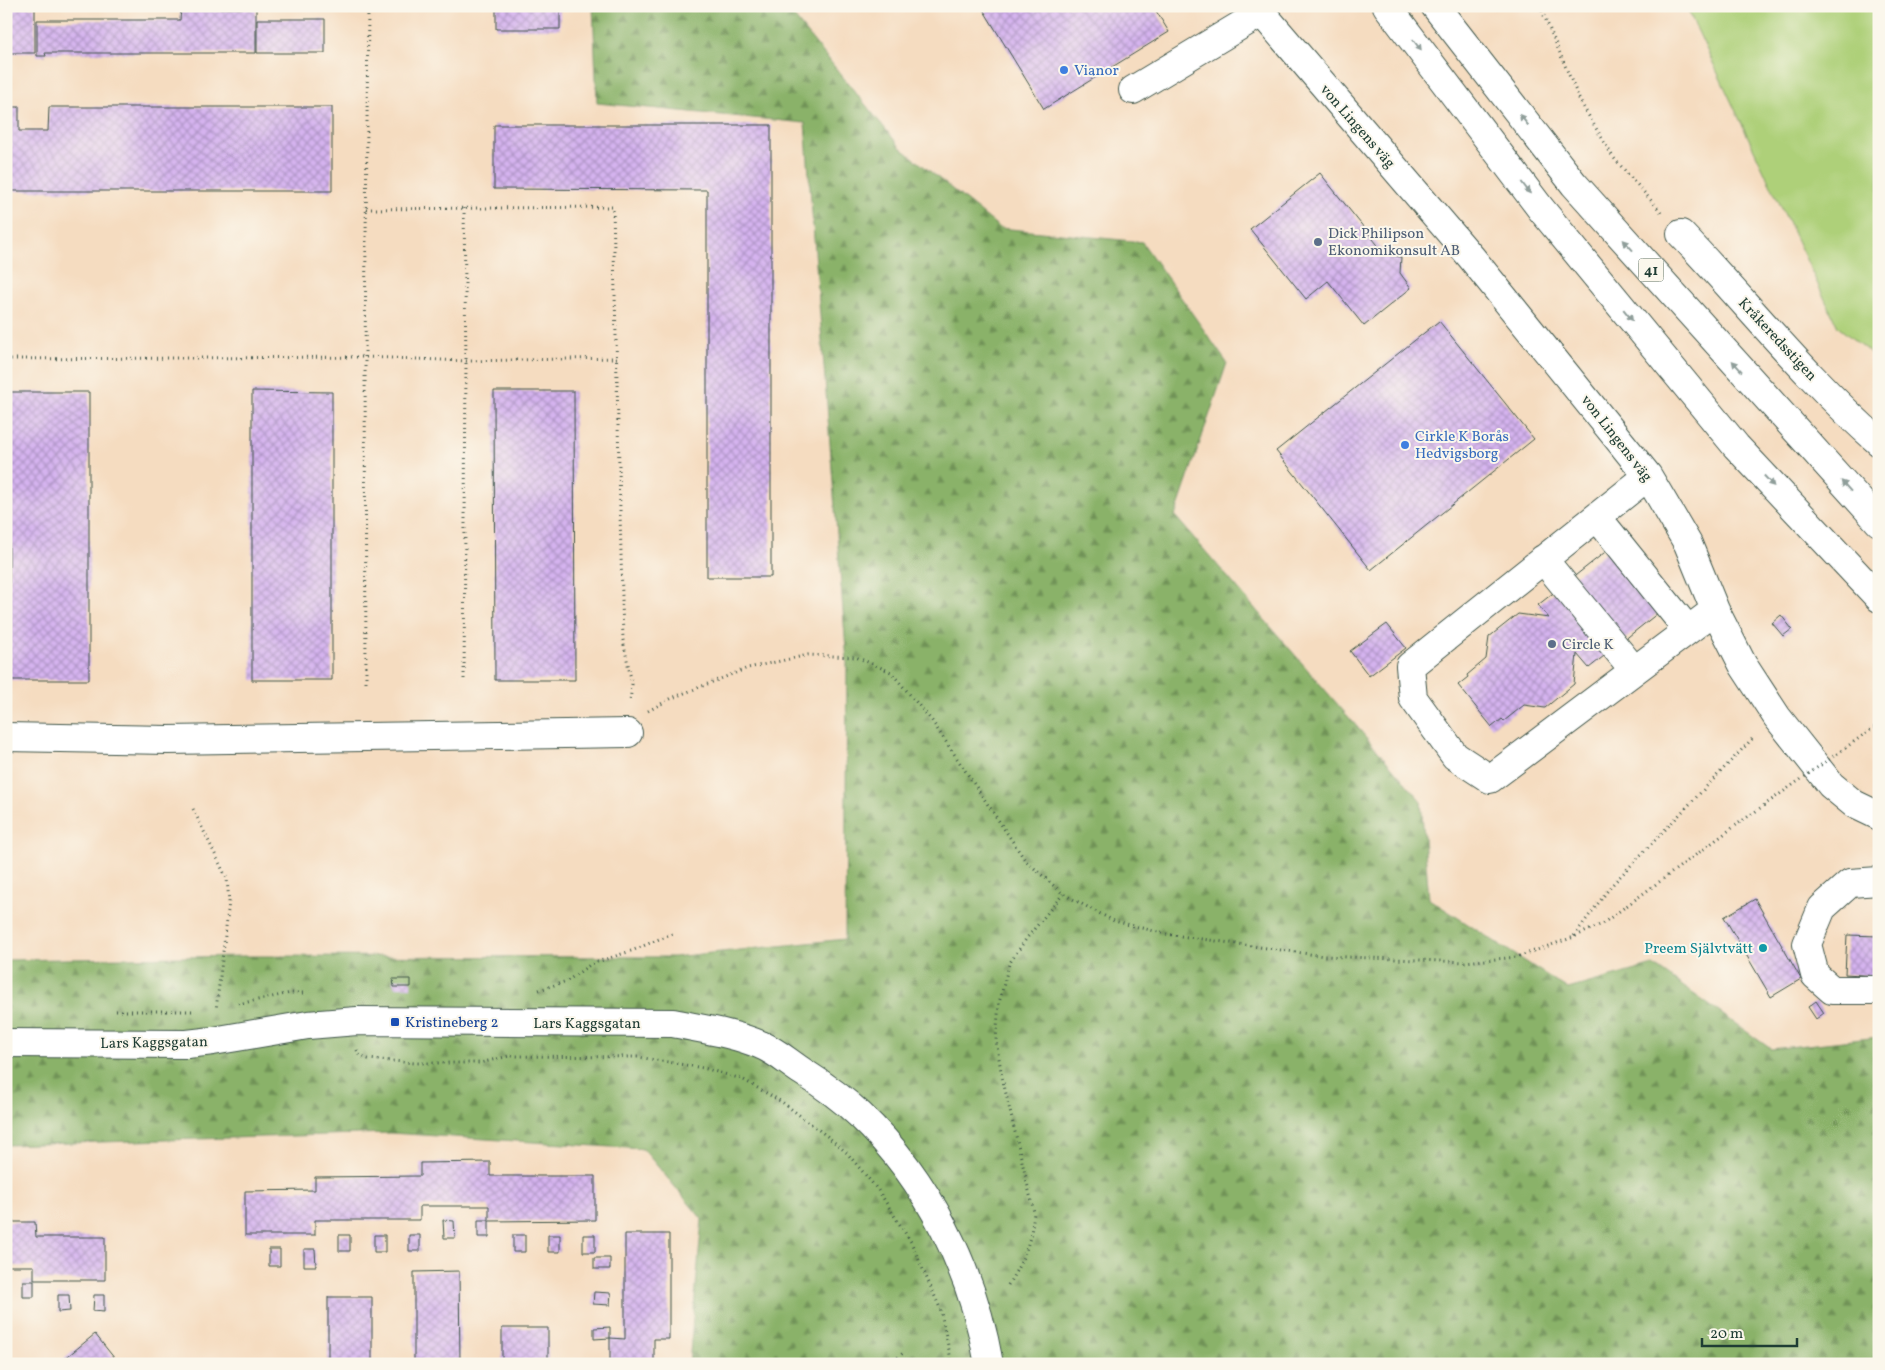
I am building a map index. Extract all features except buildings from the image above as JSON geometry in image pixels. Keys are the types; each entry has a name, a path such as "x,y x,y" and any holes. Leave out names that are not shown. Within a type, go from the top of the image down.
{"street":[{"path":"1387,6 1541,209 1730,438 1879,598"},
{"name":"41","path":"1436,6 1574,184 1879,522"},
{"path":"1133,90 1258,10"},
{"name":"von Lingens väg","path":"1258,10 1471,257 1648,476 1688,544 1715,610 1743,664 1777,717 1831,785 1854,804 1879,816"},
{"name":"Kråkeredsstigen","path":"1681,234 1794,357 1859,425 1879,442"},
{"path":"1648,476 1410,666 1413,698 1455,756 1490,779 1715,610"},
{"path":"1597,516 1688,630"},
{"path":"1543,560 1634,670"},
{"path":"6,737 168,740 628,733"},
{"path":"1879,880 1850,883 1843,889 1822,908 1808,944 1815,975 1832,990 1879,990"},
{"name":"Lars Kaggsgatan","path":"6,1043 187,1044 213,1042 308,1024 357,1021 485,1024 673,1023 722,1032 762,1045 818,1082 860,1114 888,1144 910,1173 928,1200 949,1239 972,1290 982,1326 989,1364"}],"path":[{"path":"366,682 365,357 368,6"},
{"path":"1540,6 1580,101 1613,157 1681,234"},
{"path":"366,209 613,207 623,640 632,684 628,733"},
{"path":"464,208 466,361 464,683"},
{"path":"6,359 365,357 466,361 617,358"},
{"path":"628,733 649,709 748,668 808,655 856,657 890,672 932,722 1026,860 1063,894 1114,922 1166,934 1324,956 1465,962 1517,956 1574,937 1602,924 1739,823 1879,724"},
{"path":"1574,937 1611,886 1758,732 1777,717"},
{"path":"193,809 227,879 229,902 216,1011 223,1008"},
{"path":"1008,1285 1024,1258 1032,1234 1034,1212 1002,1077 996,1040 998,1003 1009,964 1026,939 1063,894"},
{"path":"530,990 539,990 567,981 591,964 634,950 674,933"},
{"path":"231,1006 254,999 291,993 310,993"},
{"path":"116,1011 196,1011"},
{"path":"357,1021 356,1050 359,1055 368,1059 424,1063 480,1063 509,1056 638,1057 703,1068 742,1079 782,1102 847,1153 878,1190 910,1242 940,1308 952,1364"},
{"path":"890,1364 903,1353"}],"green space":[{"path":"593,6 785,6 900,147 1000,228 1142,242 1227,363 1175,516 1421,801 1429,899 1568,989 1653,965 1771,1049 1879,1037 1879,1364 689,1364 702,1219 643,1149 390,1133 6,1145 6,960 243,956 673,957 845,939 847,662 805,123 597,103"},
{"path":"1686,6 1879,6 1879,360 1838,327"}],"place":[{"name":"Vianor","path":"1064,70"},
{"name":"Dick Philipson Ekonomikonsult AB","path":"1318,242"},
{"name":"Cirkle K Borås Hedvigsborg","path":"1405,445"},
{"name":"Circle K","path":"1552,644"},
{"name":"Preem Självtvätt","path":"1763,948"},
{"name":"Kristineberg 2","path":"395,1022"}]}
